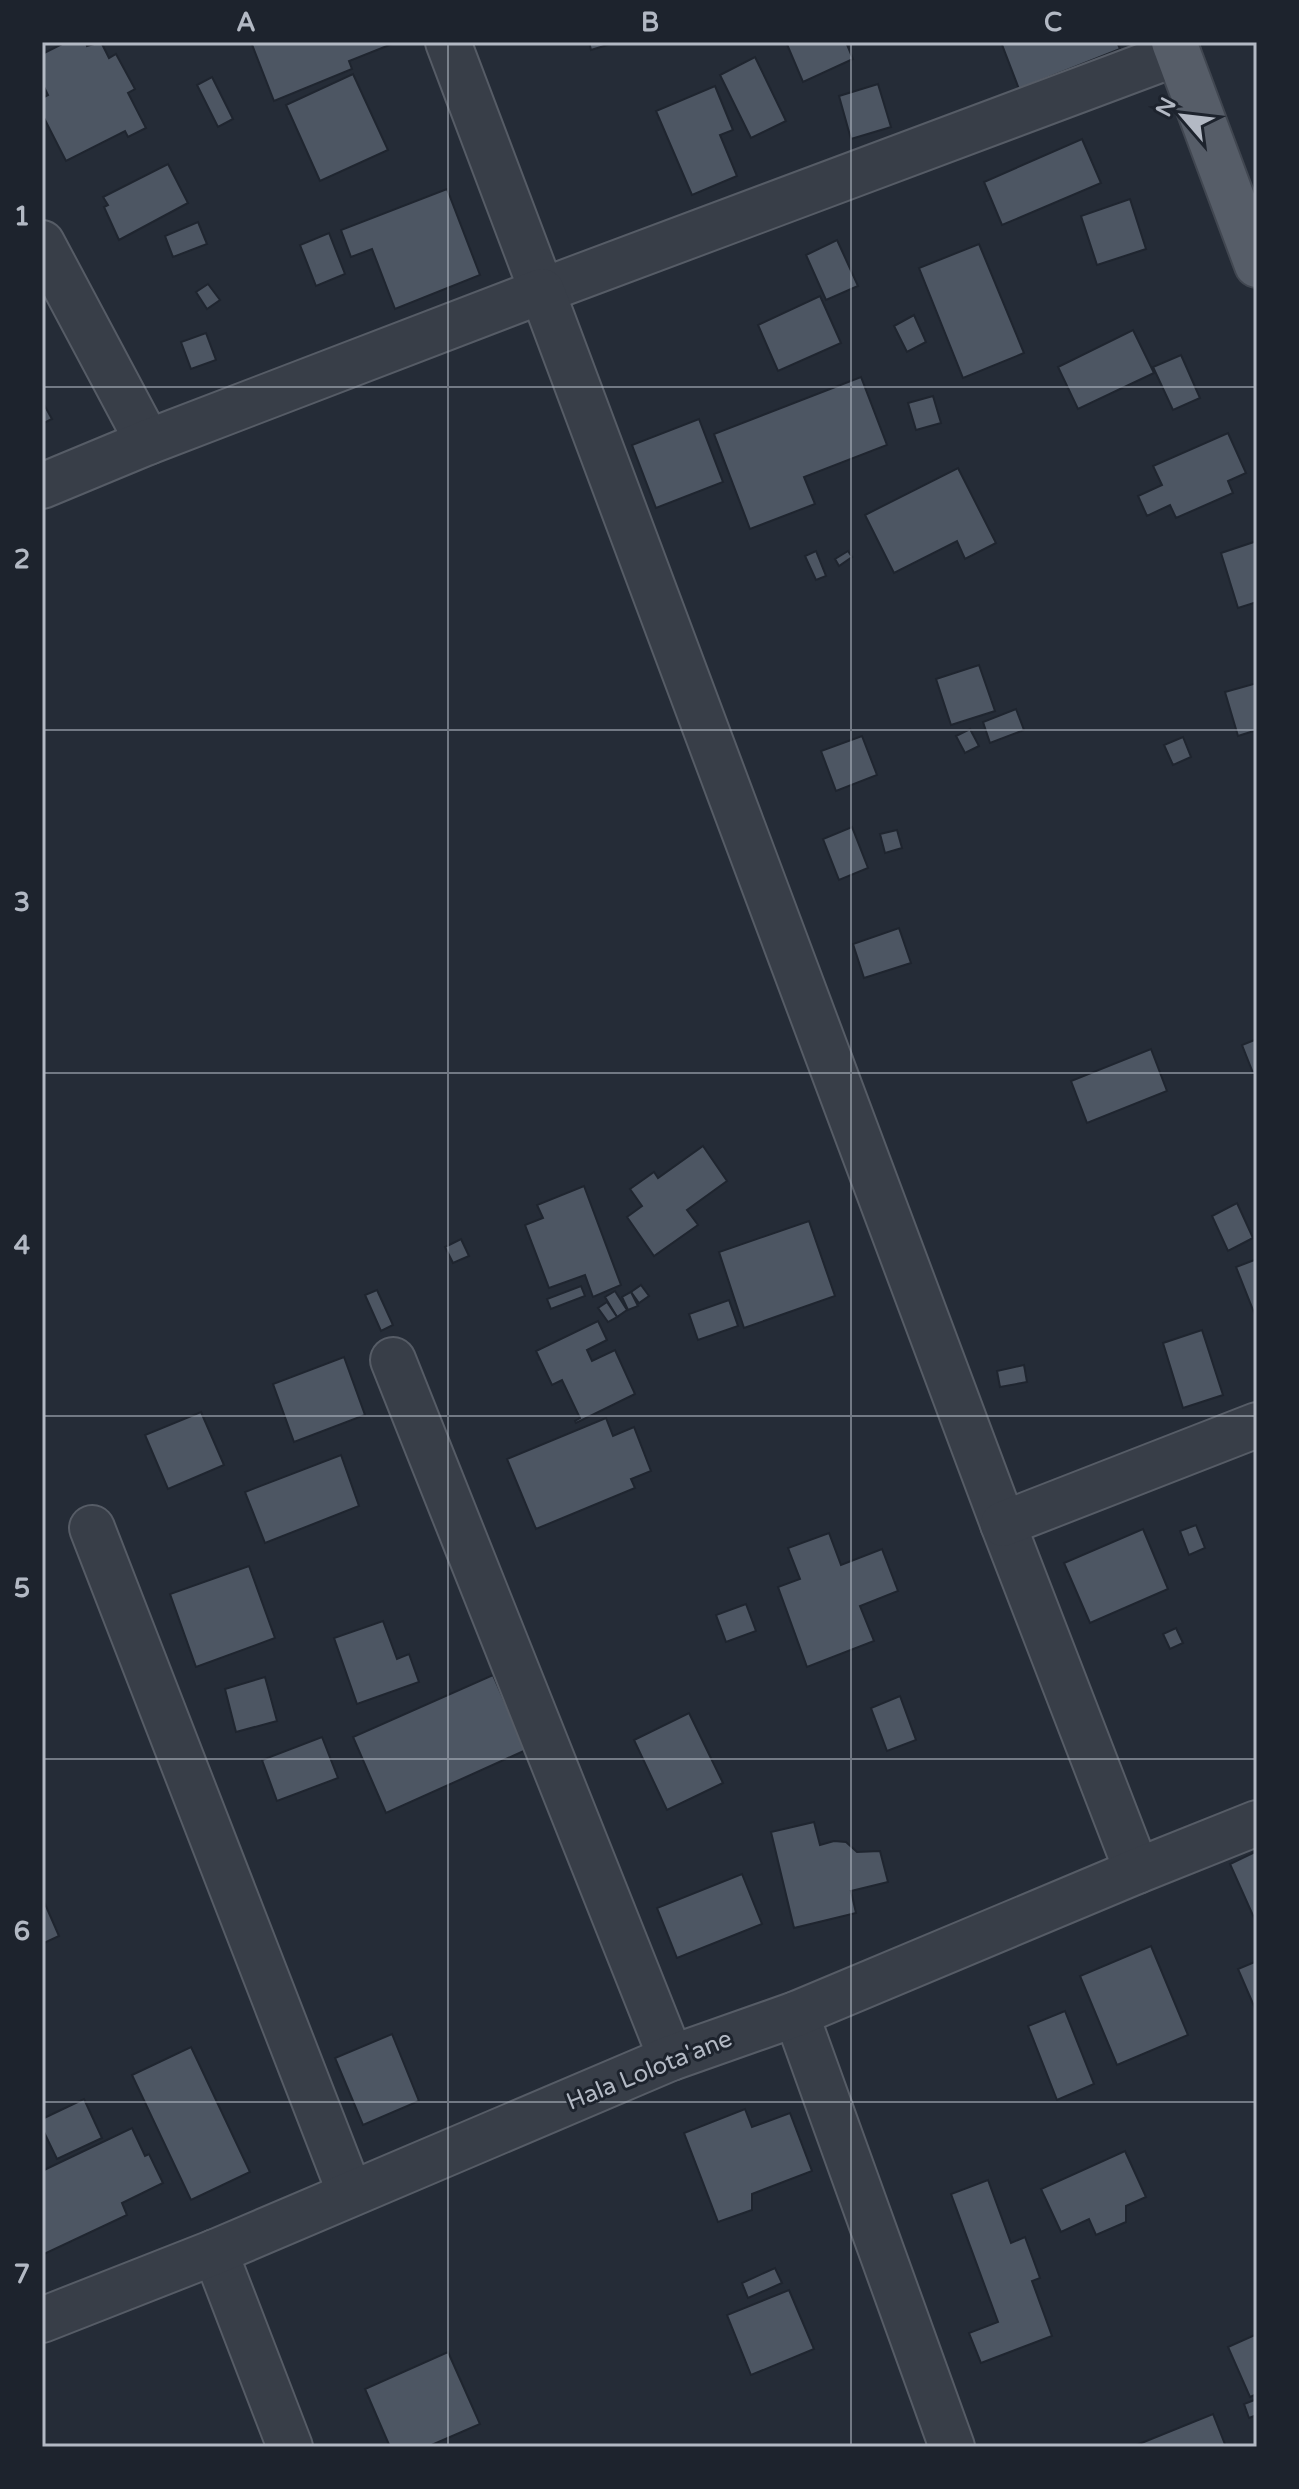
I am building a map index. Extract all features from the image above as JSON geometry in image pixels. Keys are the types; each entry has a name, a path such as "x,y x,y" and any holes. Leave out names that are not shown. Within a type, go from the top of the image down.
{"main road":[{"path":"1176,47 1257,265"}],"street":[{"path":"448,42 1003,1524 1137,1871"},
{"path":"42,486 148,442 1176,47"},
{"path":"42,243 148,442"},
{"path":"393,1360 671,2058"},
{"path":"1003,1524 1257,1425"},
{"path":"92,1528 350,2193"},
{"name":"Hala Lolota'ane","path":"42,2320 215,2252 671,2058 796,2014 1257,1823"},
{"path":"796,2014 952,2447"},
{"path":"215,2252 290,2447"}],"building":[{"path":"66,42 86,42 87,46 101,42 109,58 116,54 135,89 128,93 146,128 128,137 125,131 66,161 42,114 42,98 48,95 42,83 42,54"},
{"path":"251,42 397,42 349,61 352,69 274,101"},
{"path":"589,42 617,42 591,50"},
{"path":"786,42 846,42 853,59 803,82"},
{"path":"1001,42 1117,42 1120,49 1019,89"},
{"path":"755,57 786,121 751,138 720,75"},
{"path":"353,74 388,150 320,181 286,105"},
{"path":"212,77 233,119 218,127 197,85"},
{"path":"878,84 891,127 851,139 839,96"},
{"path":"715,86 733,130 720,135 737,176 692,195 656,111"},
{"path":"1082,139 1101,183 1002,225 984,182"},
{"path":"168,164 188,203 119,240 104,207 108,205 103,197"},
{"path":"447,189 480,275 395,309 372,249 351,257 341,230"},
{"path":"1130,199 1146,249 1097,265 1081,216"},
{"path":"198,222 207,244 173,257 165,236"},
{"path":"329,233 345,274 316,286 300,245"},
{"path":"837,240 858,286 826,300 806,255"},
{"path":"979,244 1024,353 963,378 919,268"},
{"path":"208,284 220,300 207,309 196,292"},
{"path":"820,296 841,343 778,371 758,325"},
{"path":"914,315 926,342 907,352 894,326"},
{"path":"1133,330 1154,373 1078,409 1058,367"},
{"path":"206,333 216,360 191,369 181,342"},
{"path":"1181,355 1200,398 1173,410 1153,367"},
{"path":"861,377 887,445 804,477 815,504 750,529 714,434"},
{"path":"933,396 941,423 916,430 908,403"},
{"path":"42,401 52,419 42,424"},
{"path":"699,419 723,482 656,508 632,445"},
{"path":"1228,433 1246,473 1228,481 1233,493 1176,518 1170,505 1147,516 1138,496 1162,485 1153,466"},
{"path":"958,468 996,543 965,559 957,541 894,573 865,515"},
{"path":"1257,541 1257,602 1238,608 1221,553"},
{"path":"816,551 826,576 816,580 805,556"},
{"path":"848,551 852,557 839,566 835,559"},
{"path":"979,665 995,711 951,725 936,679"},
{"path":"1257,683 1257,730 1238,736 1225,692"},
{"path":"1016,709 1024,730 990,743 983,722"},
{"path":"970,729 979,746 965,753 956,736"},
{"path":"862,736 877,775 836,791 821,751"},
{"path":"1183,737 1191,757 1173,765 1164,745"},
{"path":"852,827 868,868 839,880 823,839"},
{"path":"897,830 902,848 885,853 880,834"},
{"path":"899,928 911,963 864,978 853,944"},
{"path":"1257,1039 1257,1083 1242,1045"},
{"path":"1151,1049 1167,1091 1087,1123 1071,1081"},
{"path":"703,1146 727,1181 687,1210 698,1225 654,1256 627,1217 642,1206 630,1189 654,1172 658,1178"},
{"path":"584,1186 621,1285 593,1297 585,1275 549,1288 525,1225 543,1218 537,1205"},
{"path":"1237,1203 1253,1238 1228,1251 1212,1216"},
{"path":"809,1221 835,1296 744,1328 719,1252"},
{"path":"461,1239 469,1256 453,1263 445,1247"},
{"path":"1257,1259 1257,1320 1236,1267"},
{"path":"641,1285 649,1296 639,1303 631,1292"},
{"path":"581,1286 585,1296 551,1309 547,1299"},
{"path":"377,1290 393,1325 381,1331 365,1295"},
{"path":"615,1291 627,1310 617,1317 605,1297"},
{"path":"631,1292 638,1306 628,1310 622,1297"},
{"path":"729,1300 738,1326 698,1340 689,1314"},
{"path":"607,1302 617,1317 608,1322 598,1308"},
{"path":"598,1321 607,1340 587,1350 592,1361 615,1350 635,1394 576,1423 580,1418 562,1380 552,1385 536,1351"},
{"path":"1202,1330 1223,1395 1183,1408 1163,1343"},
{"path":"344,1357 365,1415 294,1442 273,1384"},
{"path":"1024,1365 1027,1382 1000,1387 997,1371"},
{"path":"201,1412 224,1465 168,1489 145,1435"},
{"path":"606,1418 613,1436 634,1427 651,1471 631,1479 635,1488 536,1529 507,1459"},
{"path":"341,1455 359,1506 265,1543 245,1492"},
{"path":"1196,1525 1205,1548 1189,1555 1180,1531"},
{"path":"1143,1529 1168,1589 1090,1623 1064,1563"},
{"path":"829,1533 841,1565 882,1549 898,1591 860,1606 874,1641 807,1667 778,1587 800,1579 788,1548"},
{"path":"249,1566 275,1638 196,1667 170,1594"},
{"path":"746,1604 756,1631 726,1642 716,1615"},
{"path":"383,1621 397,1659 409,1654 419,1682 357,1704 334,1638"},
{"path":"1176,1628 1183,1643 1170,1649 1163,1634"},
{"path":"493,1675 526,1750 386,1813 353,1737"},
{"path":"265,1677 277,1721 236,1732 225,1689"},
{"path":"900,1696 916,1740 887,1751 871,1708"},
{"path":"689,1713 723,1783 667,1810 634,1740"},
{"path":"322,1737 338,1778 277,1801 262,1760"},
{"path":"814,1822 820,1845 846,1842 857,1852 880,1851 888,1882 851,1891 856,1913 794,1928 771,1832"},
{"path":"1257,1851 1257,1919 1255,1920 1230,1864"},
{"path":"742,1874 762,1924 677,1958 657,1908"},
{"path":"42,1897 59,1936 42,1944"},
{"path":"1151,1946 1188,2035 1117,2065 1080,1976"},
{"path":"1257,1961 1257,2013 1238,1969"},
{"path":"1065,2011 1094,2084 1057,2100 1028,2026"},
{"path":"392,2034 419,2101 363,2125 335,2058"},
{"path":"191,2047 250,2172 191,2200 132,2075"},
{"path":"84,2099 102,2138 57,2159 42,2128 42,2119"},
{"path":"745,2109 752,2127 790,2113 812,2171 752,2194 752,2210 718,2222 684,2133"},
{"path":"132,2128 145,2156 149,2154 163,2183 122,2203 127,2215 42,2255 42,2171"},
{"path":"1125,2151 1146,2197 1126,2206 1126,2222 1096,2235 1089,2219 1061,2232 1041,2189"},
{"path":"988,2180 1011,2243 1025,2237 1040,2278 1032,2281 1052,2336 981,2363 969,2333 998,2322 951,2194"},
{"path":"775,2268 782,2283 748,2298 742,2283"},
{"path":"789,2290 814,2349 751,2375 727,2315"},
{"path":"1257,2334 1257,2394 1250,2397 1228,2347"},
{"path":"448,2352 480,2424 427,2447 390,2447 365,2389"},
{"path":"1257,2399 1257,2415 1249,2418 1244,2404"},
{"path":"1213,2414 1226,2447 1134,2447 1134,2446"}]}
